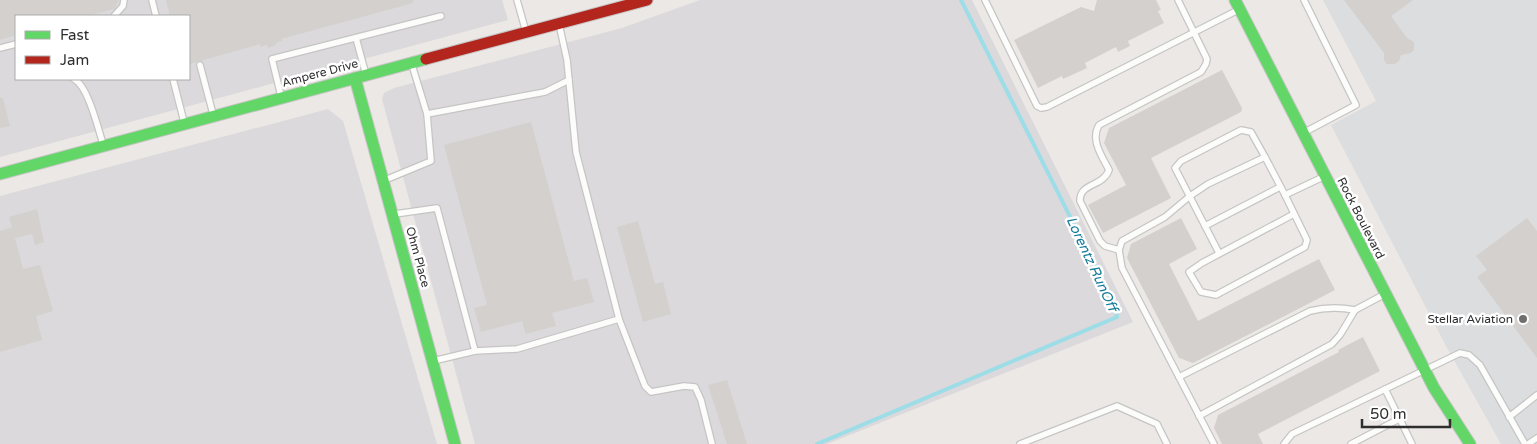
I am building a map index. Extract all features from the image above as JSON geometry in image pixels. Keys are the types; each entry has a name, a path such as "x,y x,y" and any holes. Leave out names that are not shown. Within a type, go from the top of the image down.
{"street":[{"name":"Ampere Drive","path":"0,174 526,32 602,9 646,0"},
{"name":"Rock Boulevard","path":"1237,5 1424,370 1470,444"},
{"name":"Ohm Place","path":"361,77 383,180 455,444"}],"lane":[{"path":"115,15 123,6 124,0"},
{"path":"152,0 156,15"},
{"path":"517,0 526,32"},
{"path":"985,0 1037,106 1041,108 1194,32 1237,5"},
{"path":"1119,250 1105,246 1100,241 1080,202 1082,191 1105,179 1109,170 1095,142 1097,129 1100,125 1201,72 1206,64 1207,59 1178,0"},
{"path":"1303,133 1356,105 1304,0"},
{"path":"282,98 272,59 441,16"},
{"path":"558,23 567,60 576,152 619,319 645,386 651,392 684,386 695,387 712,444"},
{"path":"356,38 361,77"},
{"path":"0,48 15,44"},
{"path":"383,180 431,161 427,114 411,63"},
{"path":"200,65 214,116"},
{"path":"76,80 79,81 87,98 104,146"},
{"path":"173,80 185,124"},
{"path":"427,114 546,92 569,80"},
{"path":"1219,253 1175,168 1181,161 1241,130 1251,132 1265,156 1285,195 1307,240 1305,247 1216,295 1201,292 1189,272 1219,253 1294,214"},
{"path":"1214,444 1122,268 1119,250 1122,240 1165,217 1208,184 1265,156"},
{"path":"1285,195 1324,176"},
{"path":"1205,226 1280,186"},
{"path":"392,214 437,208 474,351"},
{"path":"1200,416 1332,344 1340,335 1355,310 1385,294"},
{"path":"1179,377 1310,310 1325,307 1343,307 1355,310"},
{"path":"433,361 474,351 517,349 619,319"},
{"path":"1284,444 1292,434 1460,353 1469,355 1480,365 1526,444 1537,438"},
{"path":"1385,389 1412,444"},
{"path":"1509,417 1537,395"},
{"path":"1020,444 1117,406 1157,424 1167,444"},
{"path":"1351,444 1399,419"}],"shaded area":[{"path":"0,0 502,0 508,20 0,157"},
{"path":"700,0 972,0 1133,322 827,444 475,444 382,99 384,93 394,88 622,28"},
{"path":"1323,0 1537,0 1537,444 1501,444 1446,346 1331,125 1376,101"},
{"path":"328,109 343,121 437,444 0,444 0,196"}],"building":[{"path":"0,0 119,0 114,9 91,15 15,15 15,35 0,40"},
{"path":"166,0 413,0 413,3 281,39 282,41 268,48 267,45 260,47 260,44 190,64 190,15 170,15"},
{"path":"1097,0 1156,0 1161,10 1158,11 1164,23 1128,41 1130,46 1118,52 1116,47 1085,63 1087,68 1063,79 1062,76 1038,88 1014,40 1081,7 1094,11"},
{"path":"1344,0 1413,0 1391,16 1407,38 1414,42 1414,50 1401,55 1399,61 1395,64 1387,64 1384,60 1384,53"},
{"path":"1222,70 1242,108 1241,112 1151,158 1171,198 1103,233 1088,205 1126,185 1104,143 1109,128"},
{"path":"0,98 3,98 10,126 0,128"},
{"path":"531,122 574,281 587,278 594,302 552,313 556,326 526,334 522,321 481,332 474,308 487,305 444,145"},
{"path":"37,209 44,242 35,245 32,234 15,238 23,269 40,265 53,311 36,316 42,340 0,352 0,231 12,227 9,217"},
{"path":"1181,218 1197,249 1169,264 1198,321 1319,259 1335,290 1193,363 1179,358 1127,258 1131,244"},
{"name":"Stellar Aviation","path":"1527,218 1537,231 1537,358 1477,277 1487,270 1476,256"},
{"path":"638,221 655,284 663,282 671,314 643,322 617,227"},
{"path":"1363,337 1380,371 1258,434 1263,444 1222,444 1214,428 1218,415 1339,352 1338,350"},
{"path":"727,380 747,444 727,444 708,385"}],"waterway":[{"name":"Lorentz RunOff","path":"817,444 1117,317 1115,306 961,0"}],"traffic: fast":[{"path":"1235,0 1434,388 1470,444"},
{"path":"0,174 426,59"},
{"path":"355,78 455,444"}],"traffic: jam":[{"path":"426,59 647,0"}],"place":[{"name":"Stellar Aviation","path":"1523,319"}]}
